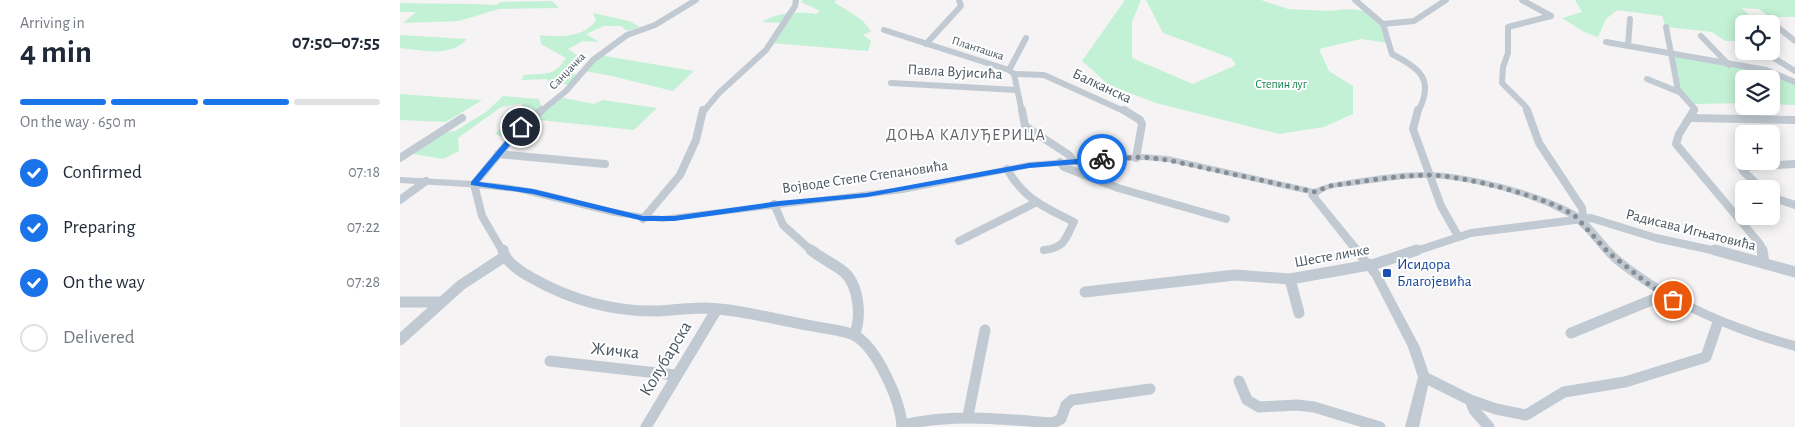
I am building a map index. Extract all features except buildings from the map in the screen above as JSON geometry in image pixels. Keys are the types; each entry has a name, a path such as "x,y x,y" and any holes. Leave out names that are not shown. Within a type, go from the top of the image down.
{"street":[{"name":"Санџачка","path":"474,184 521,127 566,91 603,52 627,35 657,24 696,0"},
{"path":"643,219 680,175 696,140 703,111 719,93 766,50 795,6 796,0"},
{"path":"926,44 961,6 959,0"},
{"path":"1355,0 1383,24 1391,52 1414,66 1423,75 1426,96 1415,117 1413,129 1441,206 1458,236"},
{"path":"1383,24 1414,21 1446,0"},
{"path":"1522,0 1551,16 1517,22 1507,28 1509,49 1503,67 1502,84 1526,107 1539,143 1582,208 1583,215 1580,220"},
{"path":"1628,46 1630,19"},
{"path":"1666,26 1679,92"},
{"name":"Планташка","path":"884,30 1011,72 1025,126 1069,155 1073,161"},
{"path":"1780,31 1793,43"},
{"path":"1701,36 1729,65"},
{"path":"1011,72 1026,38"},
{"path":"1606,42 1770,71 1794,81"},
{"path":"1777,60 1795,71"},
{"name":"Балканска","path":"1011,72 1049,76 1101,101 1119,106 1137,118 1142,123 1142,131 1136,158"},
{"path":"1647,79 1679,92 1694,107 1691,118 1677,133 1676,144 1760,244 1764,263"},
{"name":"Павла Вујисића","path":"891,83 1017,90"},
{"path":"400,158 462,118"},
{"path":"1691,118 1795,120"},
{"path":"498,154 605,164"},
{"name":"Војводе Степе Степановића","path":"400,180 474,184 533,192 643,219 674,219 774,204 903,190 1007,169 1073,161 1136,158 1168,160 1315,192 1329,186 1430,175 1470,181 1559,207 1580,220 1609,253 1664,296 1718,322 1795,346"},
{"path":"1060,162 1064,167 1118,188 1226,219"},
{"path":"1752,180 1743,171 1742,167 1795,164"},
{"path":"1007,169 1016,185 1035,203 1074,222 1063,244 1057,249 1044,250"},
{"path":"400,200 426,181"},
{"path":"474,184 482,216 502,247 504,257 525,274 555,290 583,301 635,310 717,309 806,324 854,335 865,345 894,392 901,408 902,426 968,416 1053,423 1061,419 1066,405 1072,400 1150,389"},
{"path":"1315,192 1316,200 1382,284 1414,347 1424,377 1412,427"},
{"path":"1780,200 1795,205"},
{"path":"959,241 1035,203"},
{"path":"774,204 775,212 791,235 845,272 855,295 858,323 854,335"},
{"name":"Радисава Игњатовића","path":"1580,220 1594,218 1656,238 1711,248 1795,272"},
{"name":"Шесте личке","path":"1085,292 1235,275 1280,280 1290,279 1368,265 1458,236 1516,226 1580,220"},
{"path":"400,340 440,302 480,271 504,257"},
{"path":"1290,279 1299,313"},
{"path":"1571,333 1664,296"},
{"path":"400,302 440,302"},
{"name":"Колубарска","path":"646,427 717,309"},
{"path":"1424,377 1470,400 1496,409 1526,415 1564,392 1625,382 1706,357 1709,353 1718,322"},
{"path":"968,416 985,330"},
{"name":"Жичка","path":"550,361 676,375"},
{"path":"1240,381 1247,400 1259,407 1306,406 1331,411 1380,427"},
{"path":"1470,400 1474,410 1490,427"}],"green space":[{"path":"803,0 837,0 834,2 862,20 871,31 863,35 871,41 868,51 772,43 782,23 762,22 782,14 816,14 820,11 801,2"},
{"name":"Степин луг","path":"1125,0 1141,0 1132,22 1132,58 1193,84 1236,65 1231,58 1163,33 1146,0 1261,0 1288,9 1328,11 1350,9 1372,12 1385,27 1389,43 1361,39 1319,49 1329,71 1353,86 1353,114 1324,127 1279,134 1156,103 1109,85 1082,61"},
{"path":"1575,0 1795,0 1795,17 1766,15 1759,9 1742,8 1749,15 1735,15 1735,41 1725,41 1712,32 1666,27 1662,16 1617,10 1606,19 1598,37 1584,32 1562,18 1582,12"},
{"path":"552,1 559,8 499,9 459,21 403,23 416,12 400,12 400,3 496,5 501,2"},
{"path":"593,13 629,21 640,27 627,31 621,26 604,26 586,34 599,42 583,41 568,49 577,55 568,72 580,76 573,85 550,83 547,79 521,80 524,75 543,74 553,71 566,58 541,44 540,35 563,36 578,33 591,26 596,20"},
{"path":"400,35 467,39 453,49 427,51 400,48"},
{"path":"599,55 694,71 673,91 617,77 583,71"},
{"path":"1673,55 1766,70 1735,70 1735,103 1693,104 1679,92 1681,89"},
{"path":"1780,76 1795,82 1795,105 1780,104"},
{"path":"400,94 482,100 446,122 400,120"},
{"path":"503,96 539,99 542,109 559,97 594,104 603,100 657,108 634,130 531,119 510,139 495,134 524,103 501,107 458,138 459,151 443,159 408,153 439,133 455,131 486,112"}],"way so far":[{"path":"1102,159 1142,157 1168,160 1315,192 1318,189 1329,186 1420,175 1470,181 1552,204 1568,211 1580,220 1598,242 1617,260 1664,296 1673,300"}],"place":[{"name":"Исидора Благојевића","path":"1387,273"}],"district":[{"name":"ДОЊА КАЛУЂЕРИЦА","path":"966,135"}],"route":[{"path":"521,127 474,184 533,192 643,219 674,219 742,208 867,195 903,190 1029,165 1102,159"}]}
